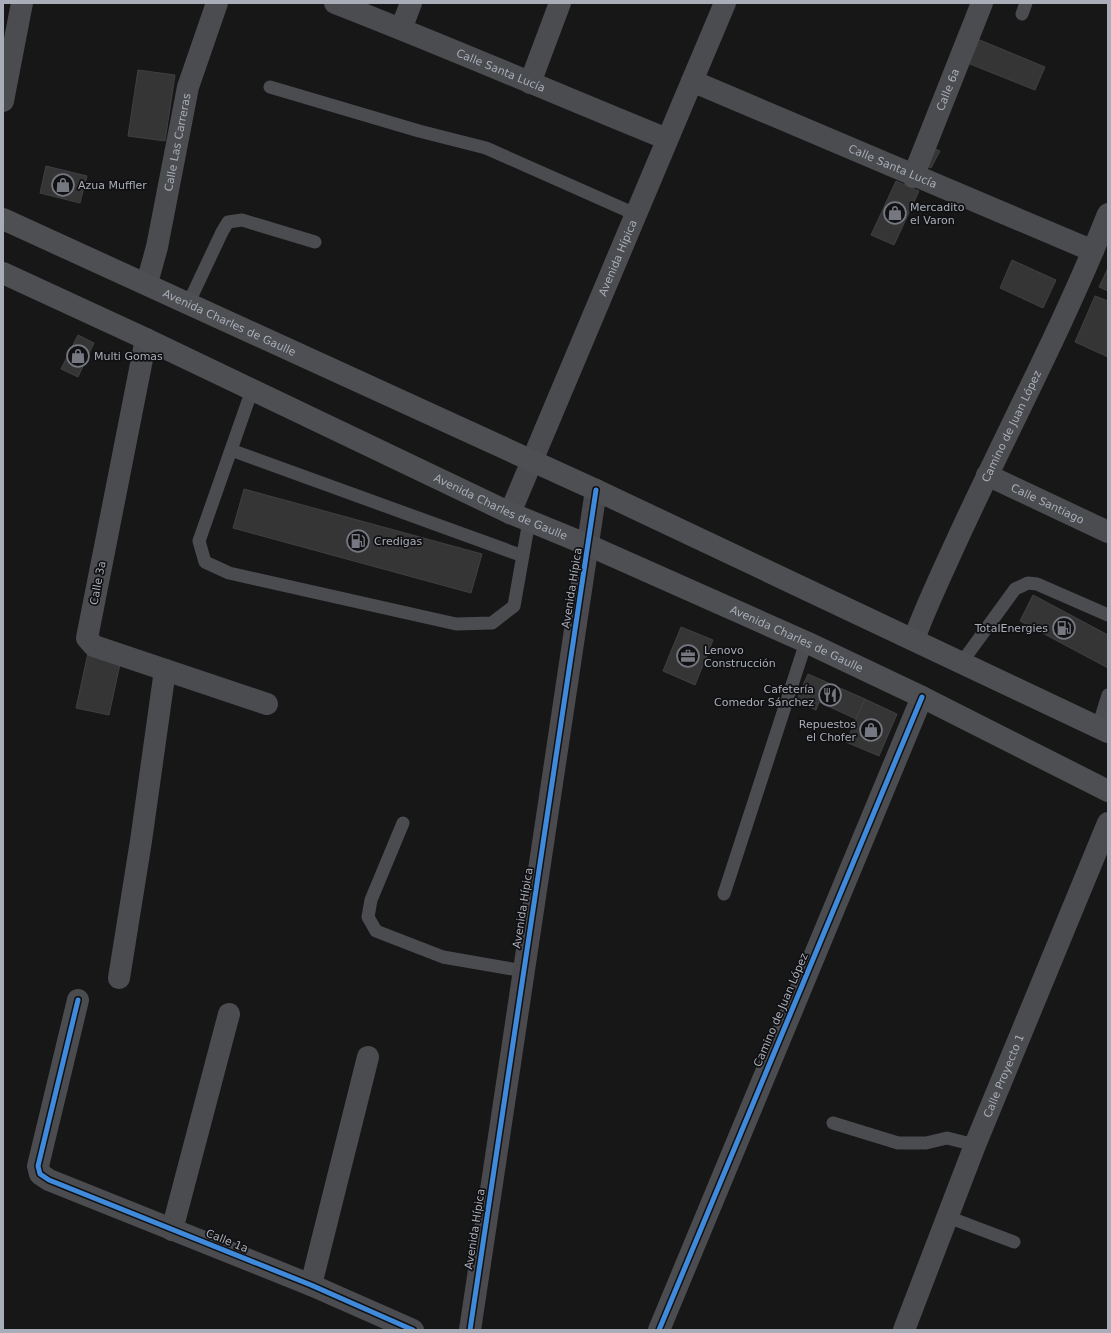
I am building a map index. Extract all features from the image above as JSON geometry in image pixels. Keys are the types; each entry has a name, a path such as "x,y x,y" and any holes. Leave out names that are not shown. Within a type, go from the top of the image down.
{"main road":[{"name":"Avenida Charles de Gaulle","path":"3,219 189,302 596,490 1103,730"},
{"name":"Avenida Charles de Gaulle","path":"3,273 146,339 519,517 588,545 806,642 922,697 1108,791"}],"street":[{"path":"3,101 22,3"},
{"name":"Calle Las Carreras","path":"147,283 157,247 188,88 217,3"},
{"name":"Calle Santa Lucía","path":"335,3 401,29 530,84 667,138"},
{"path":"401,29 411,3"},
{"path":"530,84 560,3"},
{"name":"Avenida Hípica","path":"519,517 531,461 725,3"},
{"name":"Calle 6a","path":"913,177 982,3"},
{"name":"Calle Santa Lucía","path":"692,81 913,177 1093,252"},
{"name":"Camino de Juan López","path":"914,640 987,475 1025,399 1093,252 1108,214"},
{"name":"Calle 3a","path":"146,339 87,638 94,646 267,704"},
{"name":"Calle Santiago","path":"987,475 1108,532"},
{"name":"Avenida Hípica","path":"470,1330 596,490"},
{"path":"119,978 141,841 165,670"},
{"name":"Camino de Juan López","path":"659,1330 922,697"},
{"name":"Calle Proyecto 1","path":"904,1330 975,1145 1108,823"},
{"name":"Calle 1a","path":"78,1000 38,1166 40,1174 49,1180 311,1285 413,1330"},
{"path":"172,1230 229,1014"},
{"path":"311,1285 368,1057"}],"lane":[{"path":"270,87 419,131 486,148 635,214"},
{"path":"189,302 228,222 242,220 315,242"},
{"path":"252,390 199,541 204,562 229,573 456,624 492,623 514,606 522,556 519,517"},
{"path":"231,450 522,556"},
{"path":"962,662 1015,589 1028,583 1037,584 1108,615"},
{"path":"724,894 806,642"},
{"path":"1103,730 1108,695"},
{"path":"403,823 371,900 368,917 376,931 443,957 524,971"},
{"path":"833,1123 898,1143 926,1143 947,1138 975,1145"},
{"path":"948,1217 1014,1242"}],"building":[{"path":"975,38 1045,67 1035,90 965,62"},
{"path":"138,70 175,75 165,141 128,136"},
{"name":"Mercadito el Varon","path":"929,146 940,151 931,168 920,163"},
{"name":"Azua Muffler","path":"46,166 87,176 80,203 40,193"},
{"name":"Mercadito el Varon","path":"896,181 919,191 894,245 871,235"},
{"path":"1012,260 1056,280 1043,308 1000,288"},
{"path":"1108,268 1108,291 1099,287"},
{"path":"1095,296 1108,301 1108,357 1075,342"},
{"name":"Multi Gomas","path":"78,335 94,343 78,377 61,369"},
{"name":"Credigas","path":"244,489 482,554 471,593 233,528"},
{"name":"TotalEnergies","path":"1033,595 1108,635 1108,668 1020,621"},
{"name":"Lenovo Construcción","path":"681,627 713,640 695,685 663,671"},
{"path":"88,653 120,664 109,715 76,708"},
{"path":"808,674 865,699 856,719 819,702 816,710 796,701"},
{"name":"Repuestos el Chofer","path":"865,699 897,714 879,756 846,742"}],"cycle path":[{"path":"470,1330 596,490"},
{"path":"659,1330 922,697"},
{"path":"78,1000 38,1166 40,1174 49,1180 311,1285 413,1330"}],"place":[{"name":"Azua Muffler","path":"63,185"},
{"name":"Mercadito el Varon","path":"895,213"},
{"name":"Multi Gomas","path":"78,356"},
{"name":"Credigas","path":"358,541"},
{"name":"TotalEnergies","path":"1064,628"},
{"name":"Lenovo Construcción","path":"688,656"},
{"name":"Cafetería Comedor Sánchez","path":"830,695"},
{"name":"Repuestos el Chofer","path":"871,730"}]}
